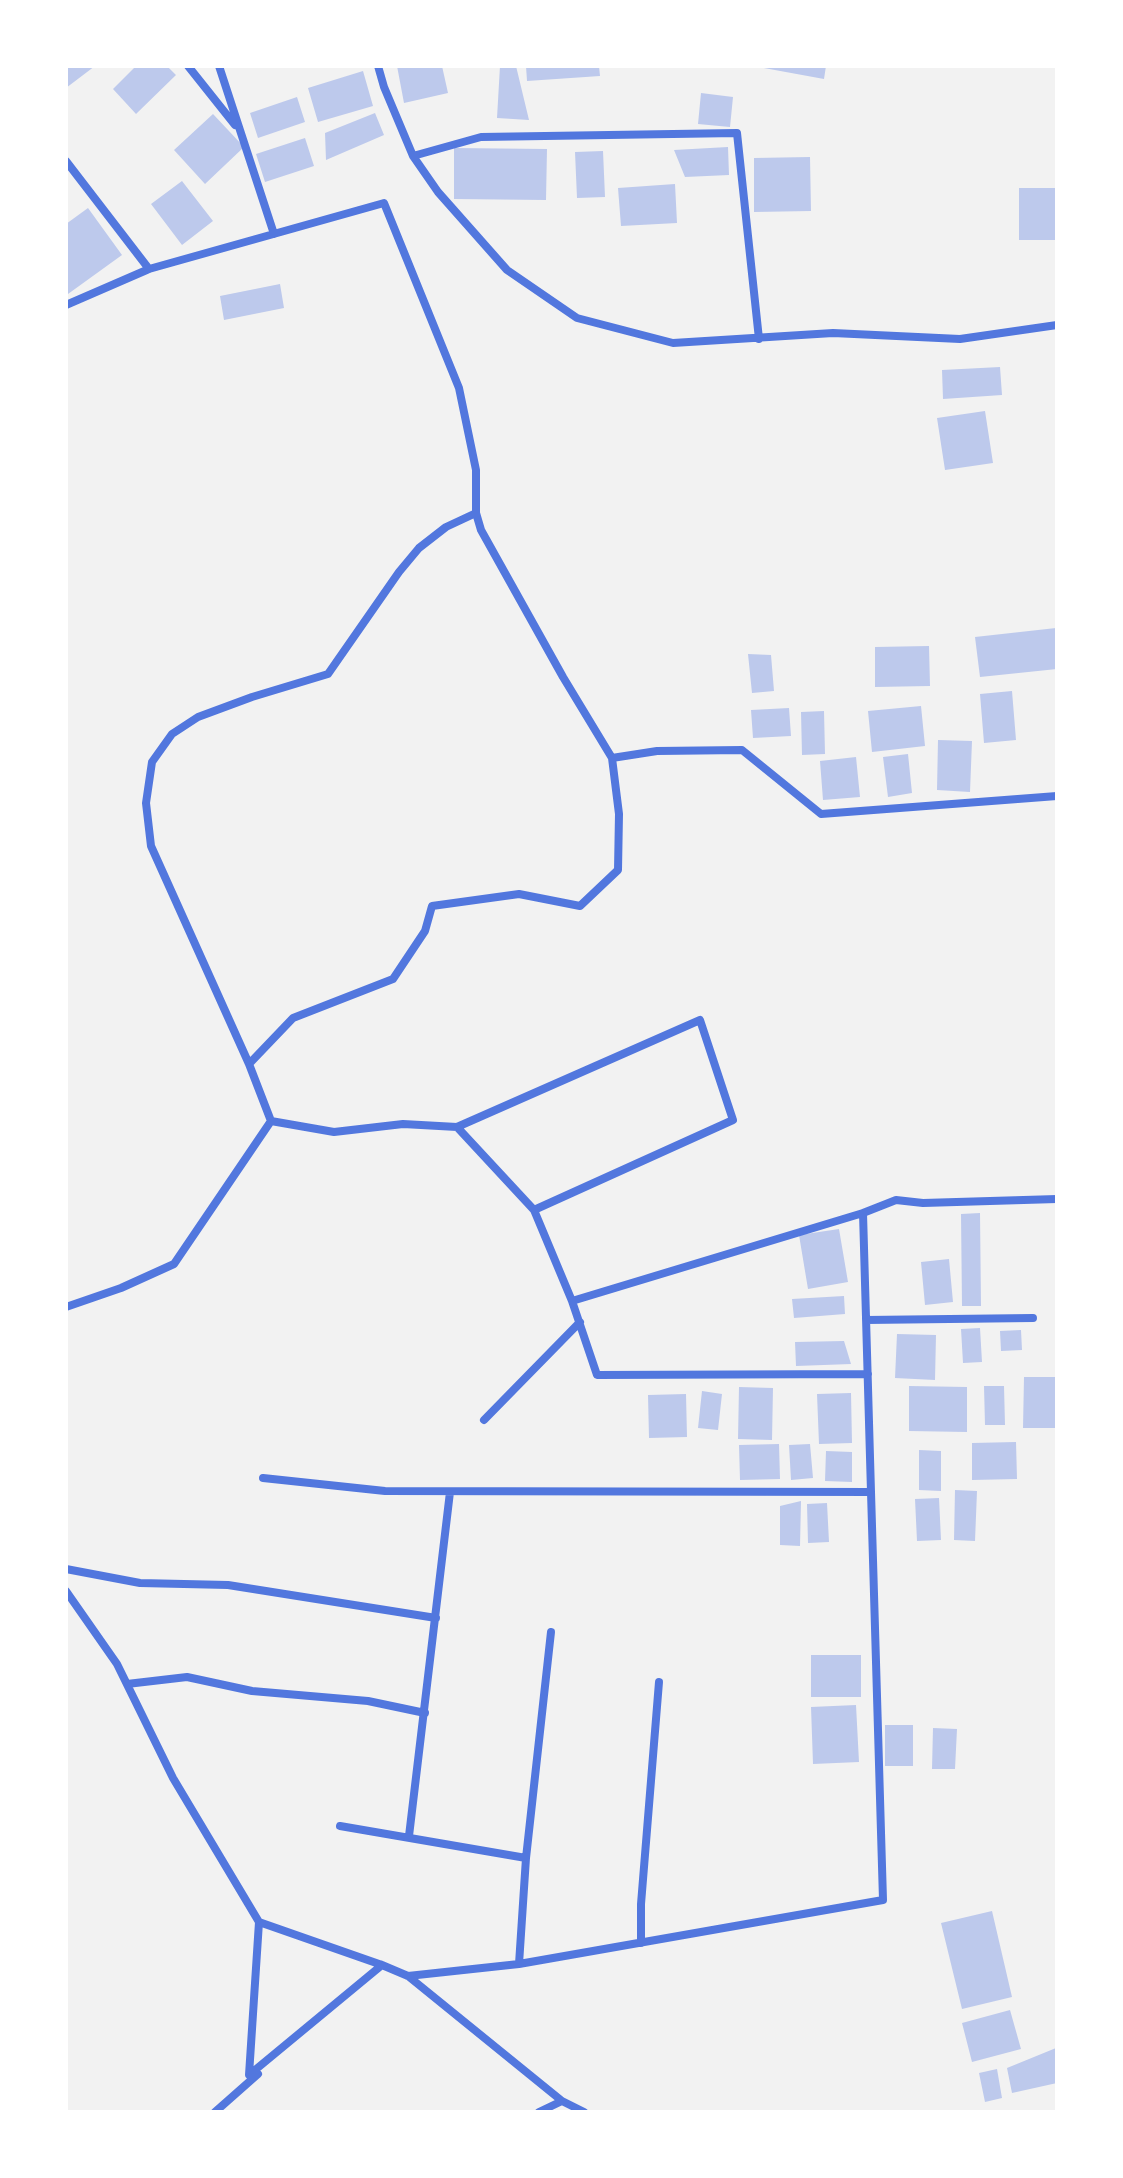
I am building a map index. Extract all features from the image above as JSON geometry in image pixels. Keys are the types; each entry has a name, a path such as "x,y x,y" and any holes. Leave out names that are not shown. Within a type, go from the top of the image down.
{"street":[{"path":"188,66 239,130"},
{"path":"219,66 274,234"},
{"path":"378,66 413,156 438,192 507,270 577,318 673,343 833,333 960,339 1057,325"},
{"path":"413,156 481,137 737,133 759,339"},
{"path":"66,161 149,269"},
{"path":"66,305 149,269 384,203 459,388 476,470 476,513 488,543 612,758 619,814 618,870 580,906 519,894 432,906 425,931 393,979 293,1018 249,1064"},
{"path":"271,1121 249,1064 151,846 146,803 152,762 172,734 198,717 328,674 419,548 446,527 476,513"},
{"path":"612,758 657,751 742,750 821,814 1057,796"},
{"path":"271,1121 334,1132 403,1124 457,1127 700,1020 733,1120 534,1210"},
{"path":"66,1307 121,1288 174,1264 271,1121"},
{"path":"457,1127 534,1210 572,1301 597,1375 868,1374"},
{"path":"572,1301 863,1213 896,1200 923,1203 1057,1199"},
{"path":"408,1976 519,1964 883,1900 863,1213"},
{"path":"866,1320 1033,1318"},
{"path":"484,1420 580,1322"},
{"path":"263,1478 385,1491 871,1492"},
{"path":"409,1836 450,1492"},
{"path":"66,1569 140,1583 228,1585 436,1618"},
{"path":"66,1591 117,1664 173,1778 259,1922 249,2075 382,1965"},
{"path":"519,1964 526,1858 551,1632"},
{"path":"127,1684 187,1677 252,1691 368,1701 425,1713"},
{"path":"641,1943 659,1682"},
{"path":"340,1826 526,1858"},
{"path":"259,1922 408,1976 562,2101 584,2112"},
{"path":"215,2112 382,1965"},
{"path":"539,2112 562,2101"}],"building":[{"path":"66,66 95,66 66,88"},
{"path":"136,66 167,66 176,75 136,114 113,89"},
{"path":"397,66 442,66 448,93 404,103"},
{"path":"500,66 516,66 529,120 497,118"},
{"path":"526,66 599,66 600,76 527,81"},
{"path":"753,66 826,66 824,79"},
{"path":"363,71 373,106 318,122 308,88"},
{"path":"701,93 733,97 730,127 698,124"},
{"path":"297,97 305,122 258,138 250,113"},
{"path":"375,113 384,135 326,160 325,133"},
{"path":"213,114 244,147 205,184 174,150"},
{"path":"305,138 314,166 265,182 256,154"},
{"path":"728,147 729,175 685,177 674,150"},
{"path":"454,148 547,149 546,200 454,199"},
{"path":"603,151 605,197 577,198 575,152"},
{"path":"810,157 811,211 754,212 754,158"},
{"path":"182,181 213,221 182,245 151,204"},
{"path":"675,184 677,223 621,226 618,188"},
{"path":"1019,188 1057,188 1057,240 1019,240"},
{"path":"88,208 122,255 68,294 66,224"},
{"path":"280,284 284,308 224,320 220,296"},
{"path":"1000,367 1002,395 943,399 942,370"},
{"path":"985,411 993,463 945,470 937,418"},
{"path":"1056,628 1057,669 980,677 975,637"},
{"path":"929,646 930,686 875,687 875,647"},
{"path":"748,654 771,655 774,691 752,693"},
{"path":"1012,691 1016,740 984,743 980,694"},
{"path":"921,706 925,746 872,752 868,711"},
{"path":"789,708 791,736 753,738 751,710"},
{"path":"824,711 825,754 802,755 801,712"},
{"path":"938,740 972,741 970,792 937,790"},
{"path":"908,754 912,793 888,797 883,757"},
{"path":"856,757 860,797 823,800 820,761"},
{"path":"980,1213 981,1306 962,1306 961,1214"},
{"path":"839,1229 848,1282 808,1289 799,1235"},
{"path":"949,1259 953,1302 925,1305 921,1262"},
{"path":"844,1296 845,1314 794,1318 792,1299"},
{"path":"980,1328 982,1362 963,1363 961,1329"},
{"path":"1021,1330 1022,1350 1001,1351 1000,1331"},
{"path":"897,1334 936,1335 935,1380 895,1378"},
{"path":"844,1341 851,1364 796,1366 795,1342"},
{"path":"1024,1377 1057,1377 1057,1428 1023,1428"},
{"path":"909,1386 967,1387 967,1432 909,1431"},
{"path":"984,1386 1004,1386 1005,1425 985,1425"},
{"path":"739,1387 773,1388 772,1440 738,1439"},
{"path":"702,1391 722,1394 718,1430 698,1428"},
{"path":"851,1393 852,1443 819,1444 817,1394"},
{"path":"686,1394 687,1437 649,1438 648,1395"},
{"path":"1016,1442 1017,1479 972,1480 972,1443"},
{"path":"779,1444 780,1479 740,1480 739,1445"},
{"path":"810,1444 813,1478 791,1480 789,1445"},
{"path":"919,1450 941,1451 941,1491 919,1490"},
{"path":"826,1451 852,1452 852,1482 825,1481"},
{"path":"955,1490 977,1491 975,1541 954,1540"},
{"path":"939,1498 941,1540 917,1541 915,1499"},
{"path":"801,1501 800,1546 780,1545 780,1506"},
{"path":"827,1503 829,1542 808,1543 807,1504"},
{"path":"811,1655 861,1655 861,1697 811,1697"},
{"path":"856,1705 859,1762 813,1764 811,1707"},
{"path":"885,1725 913,1725 913,1766 885,1766"},
{"path":"933,1728 957,1729 955,1769 932,1769"},
{"path":"992,1911 1012,1997 962,2009 941,1923"},
{"path":"1010,2010 1021,2049 972,2062 962,2023"},
{"path":"1056,2048 1057,2083 1012,2093 1007,2068"},
{"path":"997,2069 1002,2098 985,2102 979,2073"}]}
